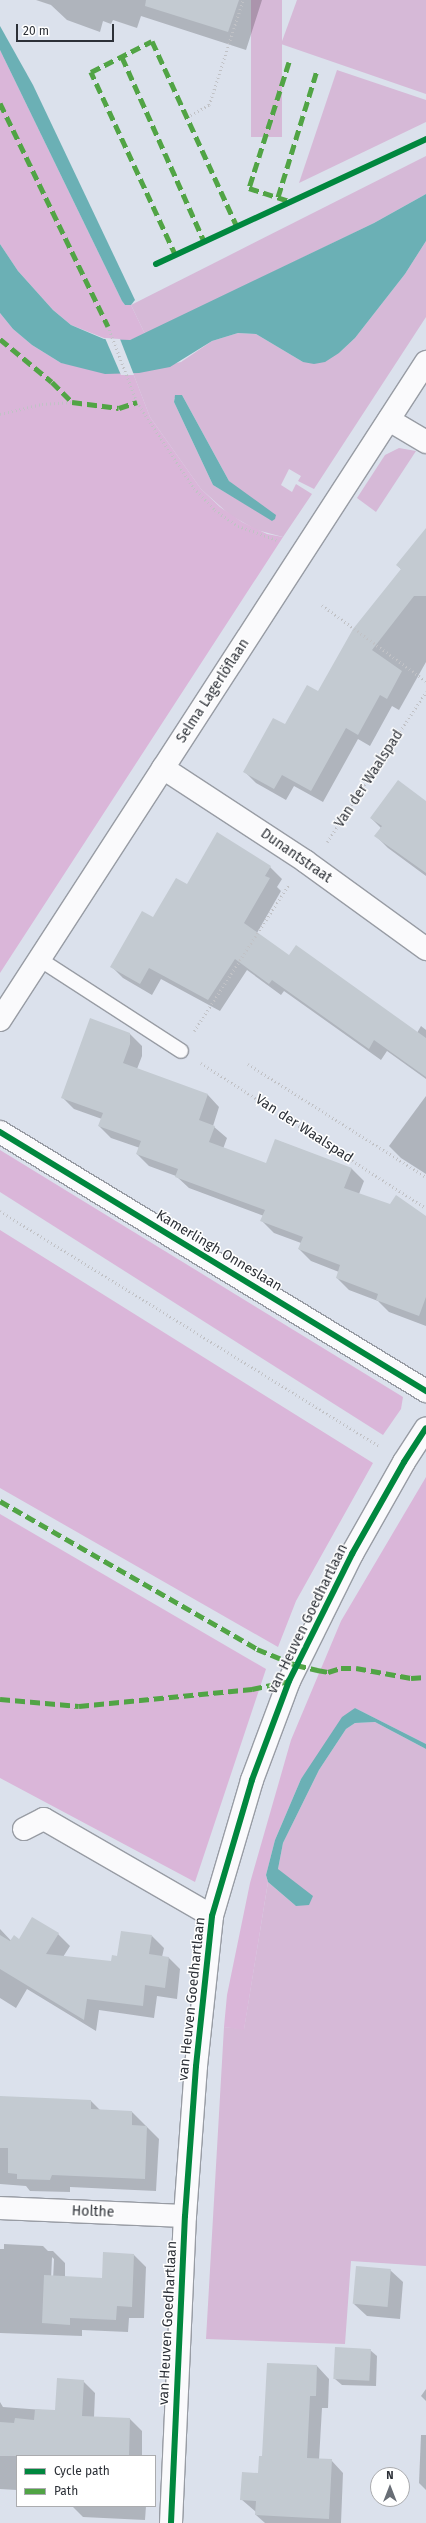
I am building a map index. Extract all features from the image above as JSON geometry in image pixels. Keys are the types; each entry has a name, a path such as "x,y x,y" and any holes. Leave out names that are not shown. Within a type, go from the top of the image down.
{"street":[{"name":"Selma Lagerlöflaan","path":"0,1020 426,362"},
{"path":"389,420 426,442"},
{"name":"Dunantstraat","path":"163,768 308,863 426,949"},
{"name":"Kamerlingh Onneslaan","path":"0,1132 426,1391"},
{"name":"van Heuven Goedhartlaan","path":"171,2523 185,2216 196,2066 212,1916 252,1780 288,1681 352,1554 404,1462 426,1428"},
{"name":"van Heuven Goedhartlaan","path":"24,1829 44,1820 212,1916"},
{"name":"Holthe","path":"0,2208 185,2216"}],"lane":[{"path":"40,959 181,1051"}],"path":[{"path":"187,117 209,105 243,0"},
{"path":"108,326 137,402 194,488 215,510 238,526 277,540 300,556"},
{"path":"0,414 42,404 72,402"},
{"path":"322,605 426,681"},
{"path":"248,1064 426,1177"},
{"path":"0,1211 404,1462"}],"shaded area":[{"path":"251,0 282,0 282,137 251,137"},
{"path":"297,0 426,0 426,94 281,44"},
{"path":"0,50 122,301 125,305 131,305 145,334 130,340 109,340 71,325 53,310 18,271 0,244"},
{"path":"337,70 426,100 426,122 299,183"},
{"path":"426,156 426,194 374,223 145,334 131,305"},
{"path":"426,241 426,317 314,489 298,481 301,476 289,469 281,485 292,492 296,484 312,494 283,537 257,530 230,515 201,489 150,417 133,373 181,362 212,341 238,333 256,334 303,362 339,353 355,338 405,274","holes":["182,395 229,481 272,520 213,485 174,402 174,398"]},
{"path":"0,313 13,329 32,345 61,363 133,373 150,417 201,489 220,507 242,522 267,534 283,537 0,973"},
{"path":"399,448 416,451 376,512 357,498 385,455"},
{"path":"0,1150 403,1397 401,1409 383,1435 0,1192"},
{"path":"0,1230 373,1463 296,1601 278,1647 0,1488"},
{"path":"426,1477 426,1744 355,1708 301,1779 275,1840 266,1875 268,1882 244,2030 224,2027 227,1995 250,1883 291,1740 341,1621"},
{"path":"0,1514 266,1669 195,1882 0,1778"},
{"path":"375,1722 426,1749 426,2266 351,2261 345,2344 206,2339 224,2027 244,2029 268,1882 296,1906 278,1869 283,1843 319,1770 346,1729 355,1723"}],"water":[{"path":"0,26 33,85 135,300 131,305 125,305 122,301 0,50"},
{"path":"426,194 426,241 405,274 355,338 339,353 325,362 314,364 303,362 256,334 238,333 212,341 170,367 139,373 105,374 61,363 32,345 13,329 0,313 0,244 18,271 53,310 71,325 104,339 130,340 374,223"},
{"path":"175,395 182,395 229,481 276,515 275,519 272,521 213,485 174,402"},
{"path":"355,1708 426,1744 426,1749 375,1722 355,1723 346,1729 319,1770 283,1843 278,1869 313,1896 309,1905 296,1906 268,1882 266,1875 275,1840 301,1779 342,1717"}],"pier":[{"path":"105,338 120,339 134,375 121,375"}],"building":[{"path":"146,0 239,0 228,32 145,6"},
{"path":"426,528 426,596 414,596 372,650 402,671 387,699 380,695 358,735 346,728 311,791 282,775 274,789 243,772 273,718 285,724 307,685 318,691 353,629 401,569 396,565"},
{"path":"398,780 426,801 426,873 374,836 382,826 370,818"},
{"path":"217,832 271,866 265,876 270,878 244,923 289,955 296,945 426,1038 426,1077 374,1040 369,1049 272,980 269,984 235,959 208,1000 149,968 140,984 110,967 142,911 153,917 176,878 187,884"},
{"path":"90,1018 130,1033 130,1044 123,1063 208,1094 199,1120 215,1126 209,1142 266,1163 275,1139 352,1168 344,1188 390,1204 396,1195 426,1216 426,1297 419,1316 376,1300 378,1294 336,1278 340,1265 298,1249 303,1237 260,1221 265,1210 175,1177 178,1169 136,1154 141,1141 98,1126 103,1113 61,1098"},
{"path":"32,1917 59,1933 46,1954 111,1961 112,1955 117,1956 121,1931 152,1935 149,1954 169,1957 165,1988 145,1985 143,2006 87,1999 84,2020 0,1969 0,1935 10,1941 14,1935 19,1939"},
{"path":"0,2096 91,2100 91,2109 132,2111 132,2125 147,2126 145,2179 52,2175 50,2180 17,2179 17,2174 8,2173 8,2148 0,2148"},
{"path":"103,2252 134,2254 132,2307 117,2306 116,2320 70,2318 70,2325 42,2323 44,2275 102,2278"},
{"path":"356,2266 391,2269 388,2307 353,2304"},
{"path":"335,2347 371,2349 369,2381 333,2379"},
{"path":"267,2363 317,2365 316,2396 310,2396 307,2458 332,2459 329,2519 255,2515 256,2501 240,2500 242,2472 258,2473 259,2456 262,2456"},
{"path":"57,2378 84,2380 82,2416 130,2418 129,2455 0,2456 0,2422 14,2423 15,2418 34,2420 35,2409 55,2410"}],"marked path":[{"path":"176,256 91,72 152,41 237,227"},
{"path":"122,57 205,243"},
{"path":"289,62 249,188 292,202"},
{"path":"278,197 317,70"},
{"path":"0,103 108,326"},
{"path":"0,339 52,382 72,402 119,408 137,402"},
{"path":"0,1501 257,1649 296,1665 328,1672 341,1668 356,1668 411,1678 426,1677"},
{"path":"0,1699 79,1706 252,1689 289,1681"}],"cycle path":[{"path":"156,264 426,139"},
{"path":"0,1132 426,1391"},
{"path":"171,2523 185,2216 196,2066 212,1916 252,1780 289,1681 352,1554 404,1462 426,1428"}]}
